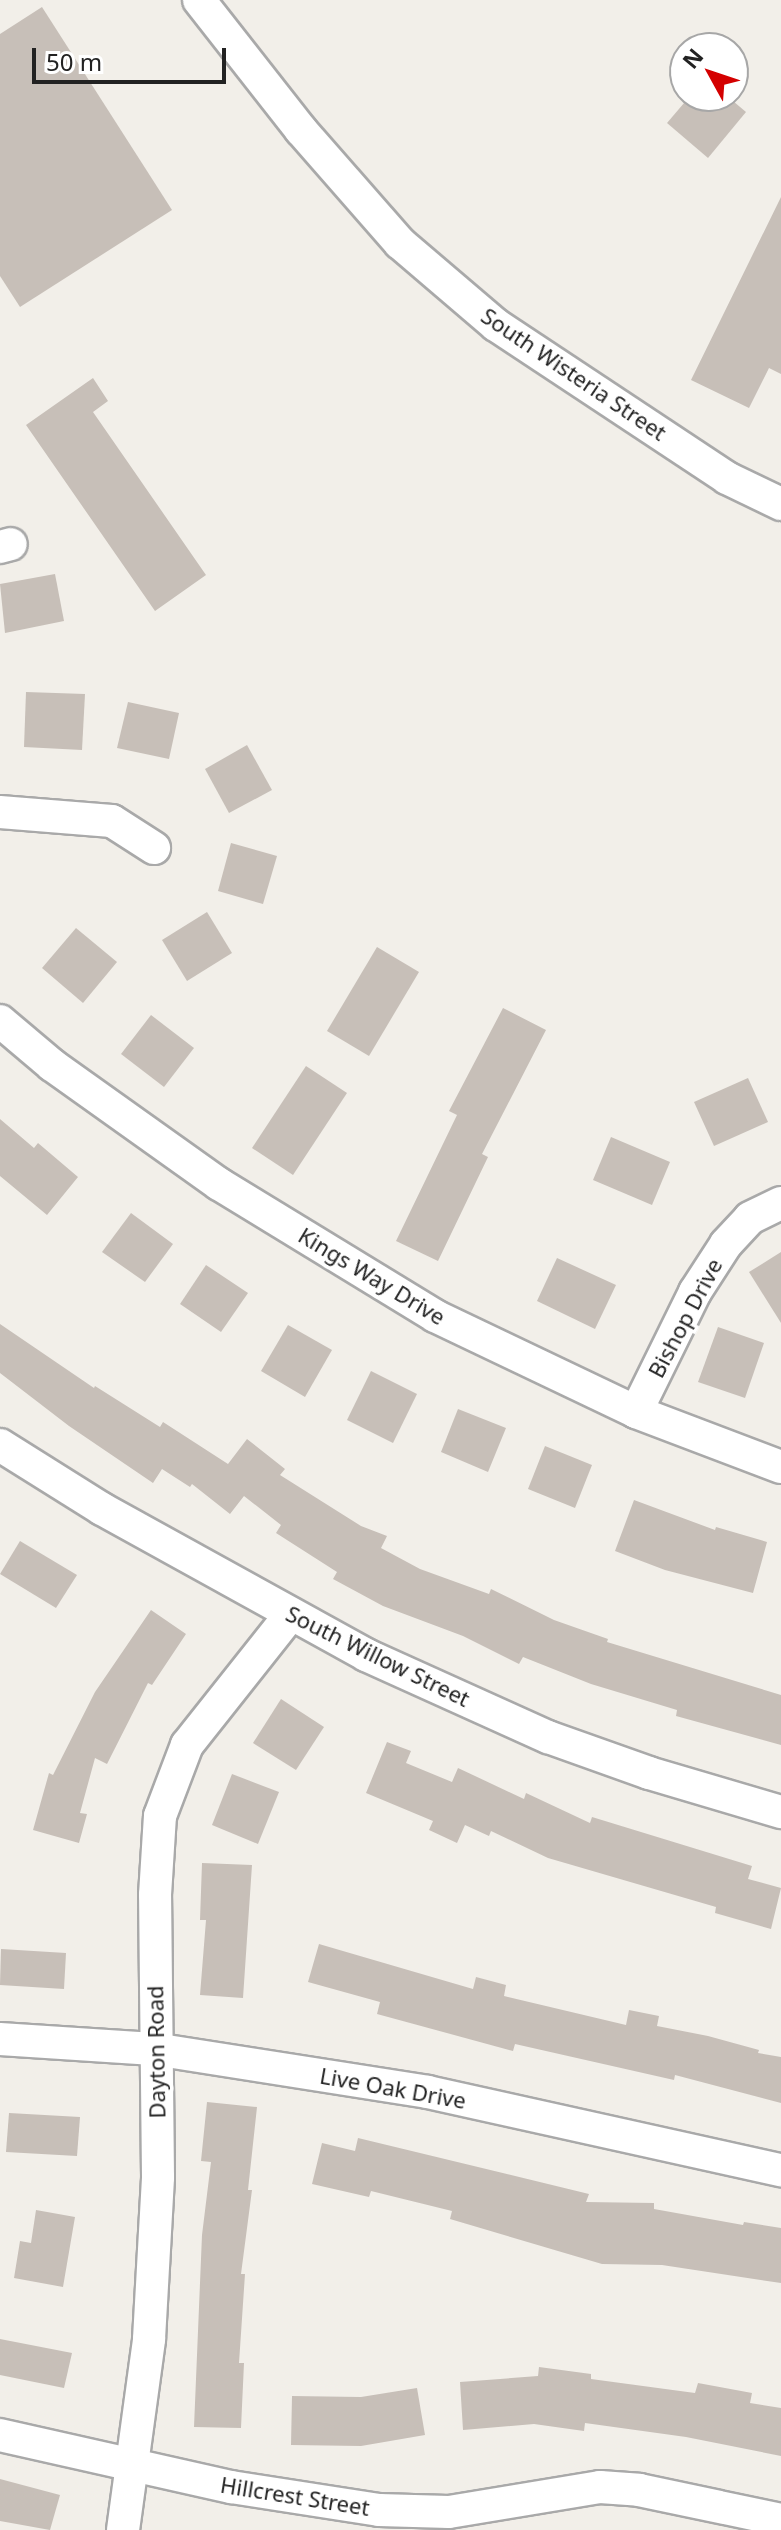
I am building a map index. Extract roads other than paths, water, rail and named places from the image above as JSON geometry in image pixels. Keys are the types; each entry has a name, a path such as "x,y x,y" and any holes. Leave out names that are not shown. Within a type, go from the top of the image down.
{"street":[{"name":"South Wisteria Street","path":"199,0 301,130 400,243 496,325 727,478 781,504"},
{"path":"0,812 112,821 154,848"},
{"name":"Kings Way Drive","path":"0,1021 52,1065 219,1184 435,1316 636,1412 781,1467"},
{"name":"Bishop Drive","path":"636,1412 695,1292 726,1244 750,1218 781,1203"},
{"name":"South Willow Street","path":"0,1445 102,1509 366,1655 548,1737 649,1773 781,1812"},
{"name":"Dayton Road","path":"123,2530 149,2339 156,2221 155,1895 160,1816 187,1745 291,1614"},
{"name":"Live Oak Drive","path":"0,2039 154,2049 428,2092 781,2170"},
{"name":"Hillcrest Street","path":"0,2435 282,2497 379,2510 449,2512 600,2487 639,2490 781,2520"}]}
